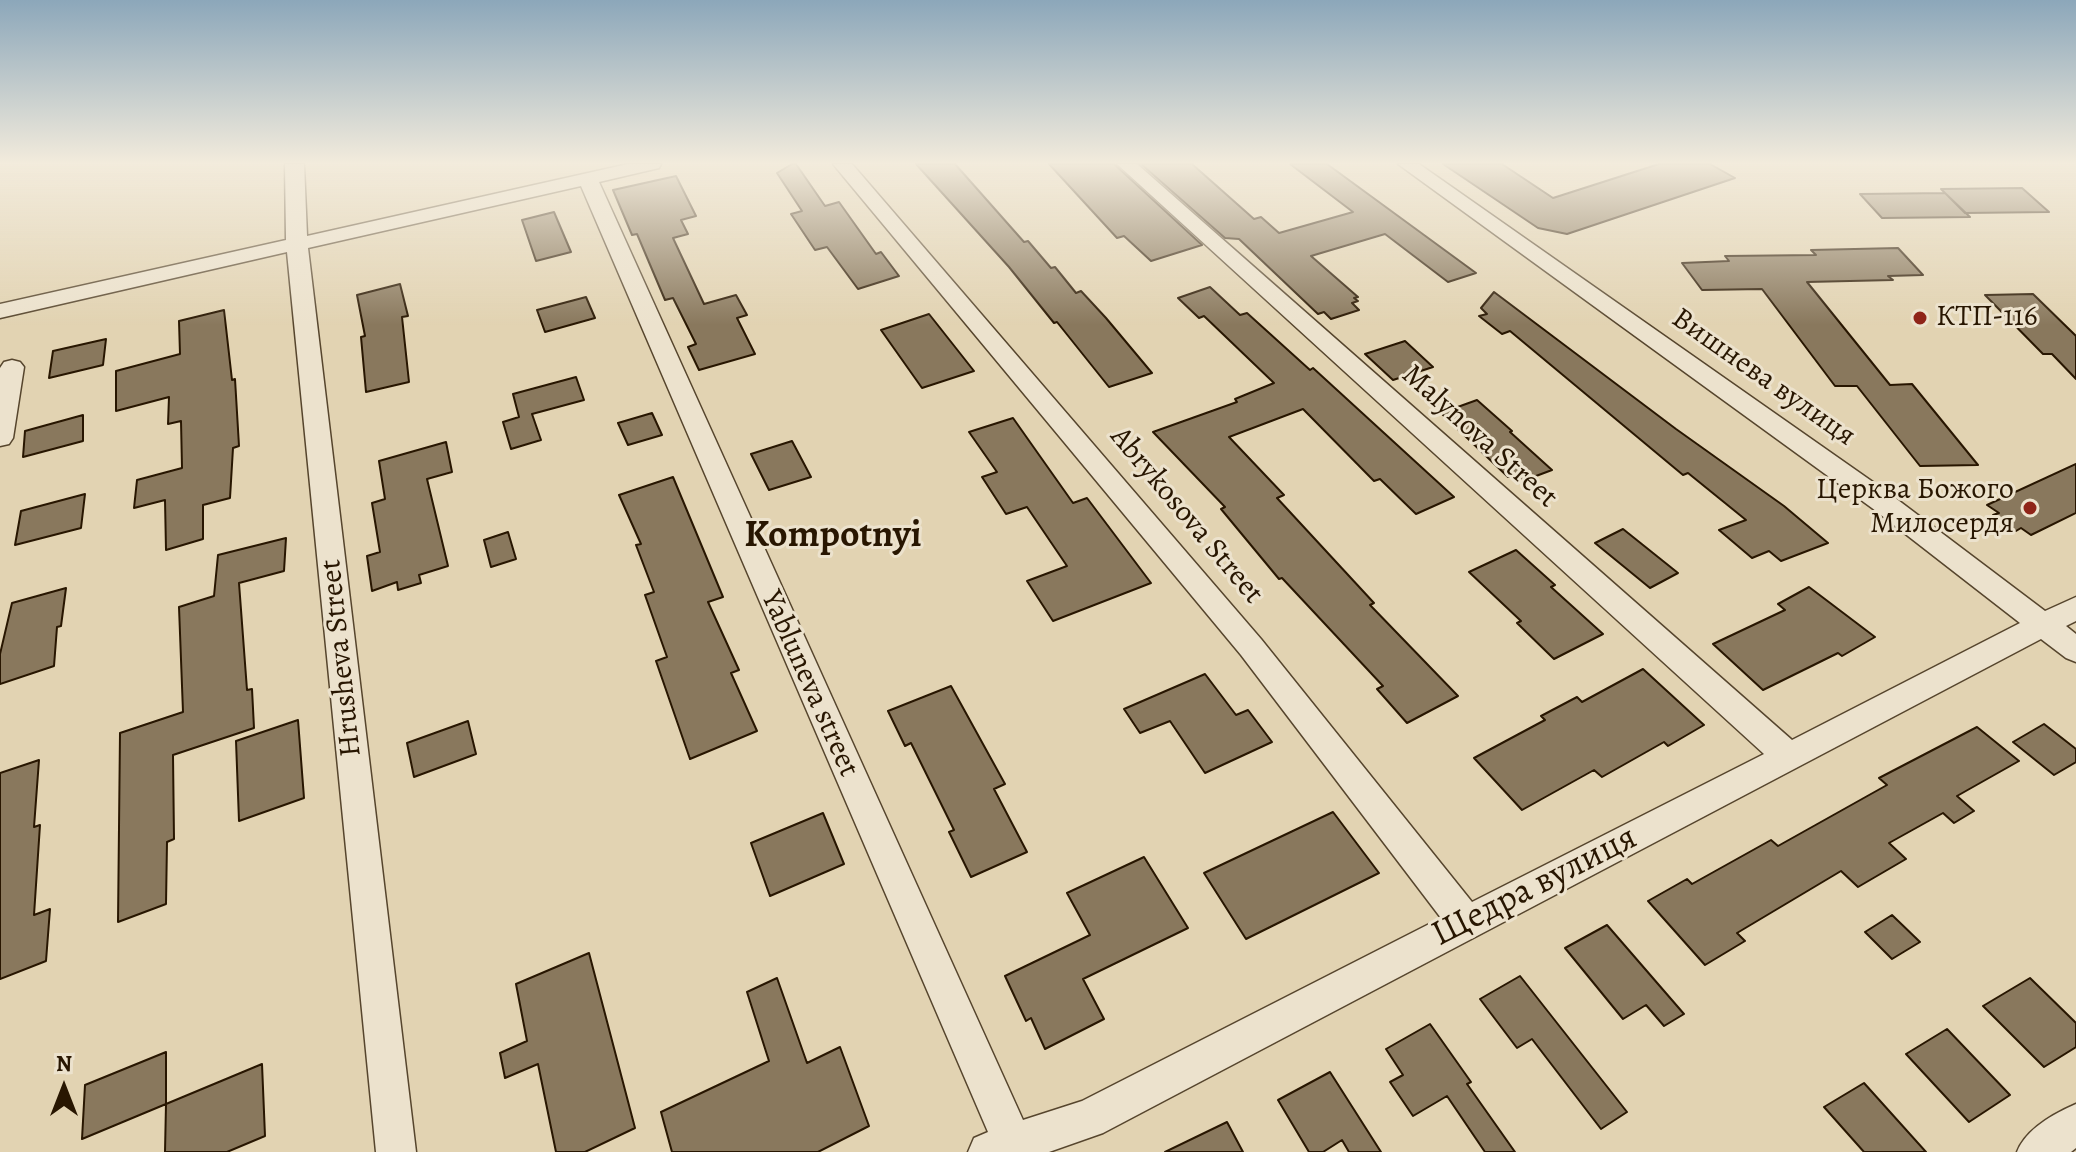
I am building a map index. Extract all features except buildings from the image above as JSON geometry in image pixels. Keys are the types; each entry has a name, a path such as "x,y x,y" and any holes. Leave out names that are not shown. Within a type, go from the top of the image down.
{"street":[{"name":"Hrusheva Street","path":"296,218 396,1152"},
{"path":"0,311 414,218"},
{"name":"Yabluneva street","path":"605,218 1007,1149"},
{"name":"Abrykosova Street","path":"888,218 1251,647 1466,922"},
{"name":"Malynova Street","path":"1186,218 1789,757"},
{"name":"Вишнева вулиця","path":"1483,218 1881,501 2076,650"},
{"path":"0,438 12,367"},
{"name":"Щедра вулиця","path":"1007,1149 1089,1119 2076,608"},
{"path":"2037,1152 2076,1124"}],"place":[{"name":"КТП-116","path":"1920,318"},
{"name":"Церква Божого Милосердя","path":"2030,508"}],"district":[{"name":"Kompotnyi","path":"833,537"}]}
